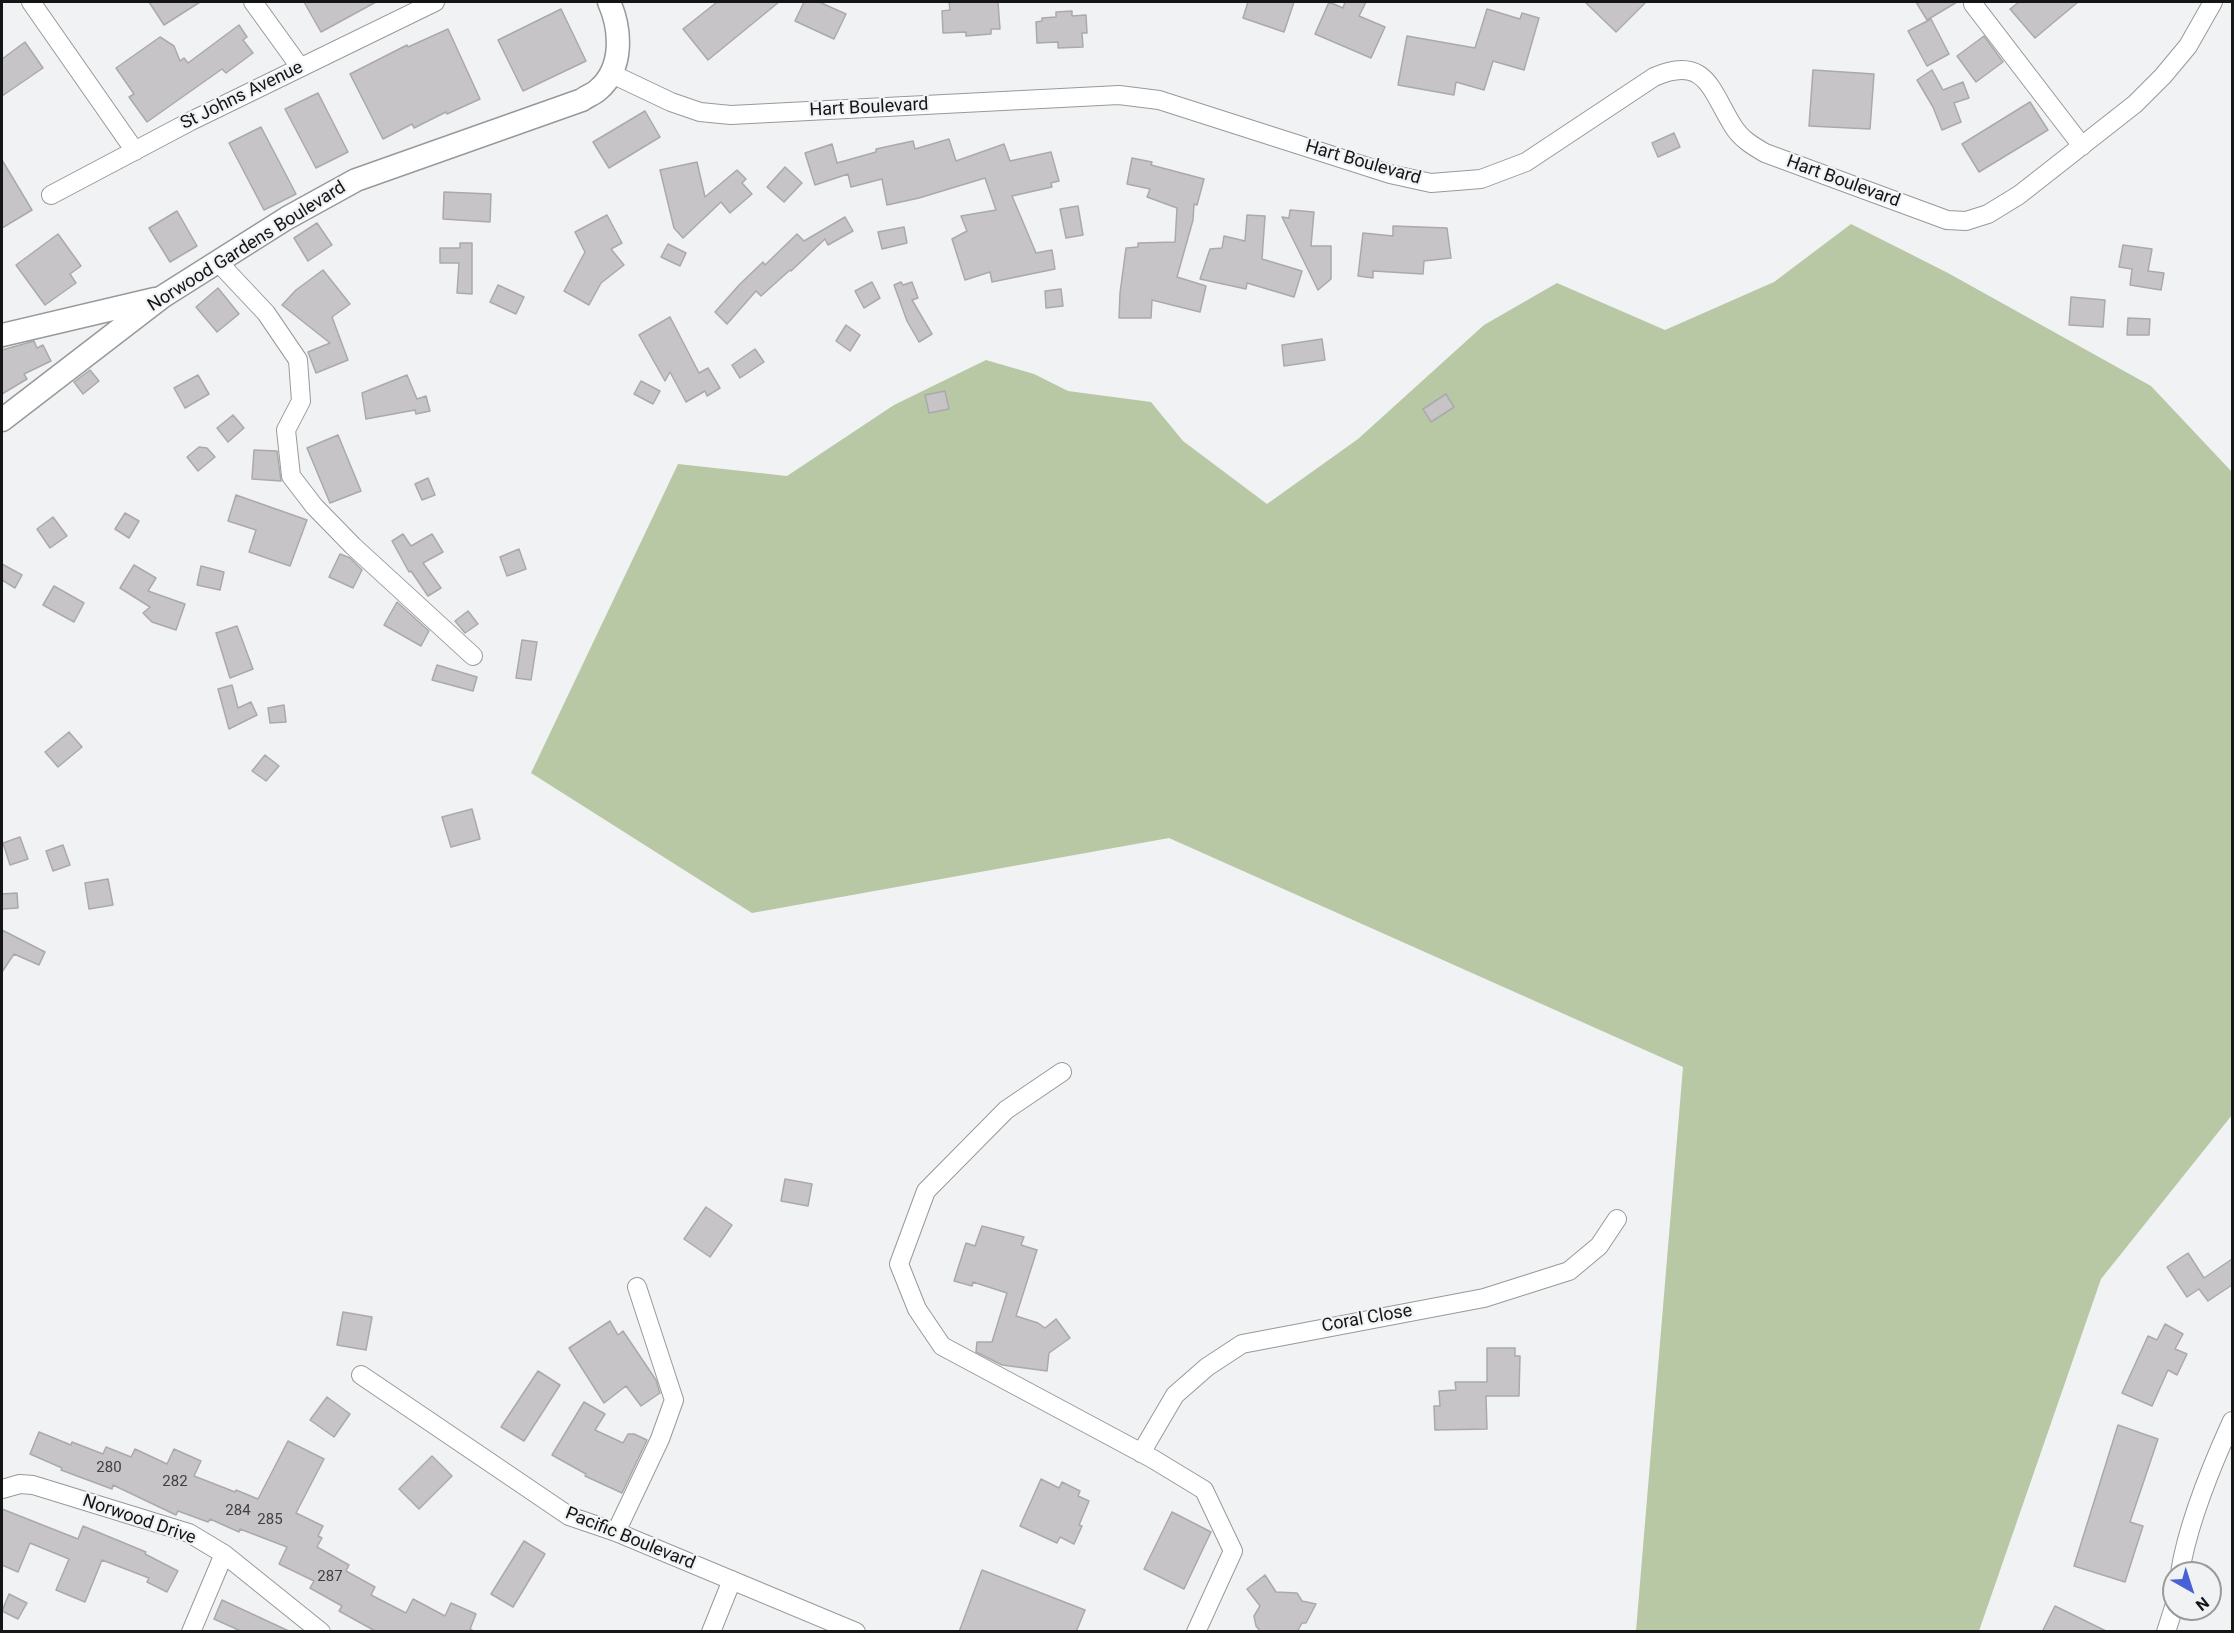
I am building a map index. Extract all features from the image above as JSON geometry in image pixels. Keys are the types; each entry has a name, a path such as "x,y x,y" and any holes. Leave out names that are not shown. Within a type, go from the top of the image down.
{"street":[{"path":"31,2 135,151"},
{"path":"253,2 300,67"},
{"name":"St Johns Avenue","path":"51,195 300,67 435,2"},
{"path":"609,2 618,35 618,55 612,74"},
{"name":"Hart Boulevard","path":"612,74 671,102 700,112 731,115 1119,95 1159,100 1390,174 1431,183 1481,179 1526,162 1654,77 1667,71 1680,70 1694,73 1706,80 1715,91 1734,128 1748,143 1765,153 1947,220 1966,221 1988,214 2019,195 2136,104 2188,46 2213,2"},
{"path":"1973,4 2082,146"},
{"name":"Norwood Gardens Boulevard","path":"2,420 162,297 287,218 356,180 582,100 599,89 612,74"},
{"path":"218,262 266,313 298,360 301,401 286,430 291,476 314,506 353,546 473,656"},
{"path":"2,335 162,297"},
{"path":"1062,1072 1006,1110 926,1191 899,1264 917,1309 942,1346 1141,1453 1204,1490 1233,1551 1196,1632"},
{"name":"Coral Close","path":"1141,1453 1175,1395 1207,1367 1242,1344 1484,1298 1569,1271 1599,1246 1617,1219"},
{"path":"616,1532 660,1439 674,1400 637,1287"},
{"name":"Pacific Boulevard","path":"361,1375 569,1516 616,1532 856,1632"},
{"path":"2182,1561 2183,1551 2232,1421"},
{"name":"Norwood Drive","path":"2,1489 20,1484 33,1485 189,1533 224,1554 321,1632"},
{"path":"191,1632 224,1554"},
{"path":"711,1632 732,1580"}],"green space":[{"path":"1851,224 1948,273 2151,386 2232,472 2232,1115 2101,1279 1979,1631 1636,1631 1683,1067 1169,838 752,913 531,773 678,464 787,476 894,405 986,360 1034,374 1068,391 1151,402 1183,441 1267,504 1358,439 1484,325 1557,283 1665,330 1774,282"}],"building":[{"path":"149,2 200,2 164,25"},
{"path":"304,2 376,2 321,32"},
{"path":"717,2 779,2 708,60 683,29"},
{"path":"804,2 819,2 846,14 834,39 795,21"},
{"path":"949,2 998,2 1000,29 991,29 991,34 966,36 966,32 943,33 942,11 950,10"},
{"path":"1248,2 1294,2 1284,32 1243,18"},
{"path":"1329,2 1343,8 1345,2 1366,2 1359,16 1385,27 1371,58 1315,34"},
{"path":"1585,2 1646,2 1616,32"},
{"path":"1916,2 1957,2 1927,20"},
{"path":"2019,2 2078,2 2035,38 2010,9"},
{"path":"561,9 586,61 523,91 498,40"},
{"path":"1487,9 1520,19 1522,13 1539,18 1524,70 1493,61 1484,90 1456,82 1454,95 1398,85 1407,36 1475,48"},
{"path":"1072,11 1072,16 1086,15 1087,33 1082,33 1083,47 1058,48 1058,42 1037,43 1036,22 1042,21 1042,18 1056,17 1056,12"},
{"path":"1931,19 1949,54 1927,66 1908,31"},
{"path":"239,25 247,37 243,40 253,53 226,73 222,69 147,122 129,97 134,94 116,68 160,37 174,46 180,61 184,58 188,63"},
{"path":"448,29 480,99 414,128 412,124 383,139 350,74 407,45 408,47"},
{"path":"1984,36 2003,62 1976,82 1957,56"},
{"path":"25,42 43,68 2,96 2,59"},
{"path":"1813,70 1874,74 1870,129 1809,126"},
{"path":"1932,70 1943,90 1963,82 1969,98 1954,103 1961,122 1942,130 1933,107 1917,80"},
{"path":"318,93 348,152 316,168 285,109"},
{"path":"2030,102 2048,130 1979,172 1962,144"},
{"path":"645,111 660,137 609,168 593,142"},
{"path":"261,127 296,194 264,210 229,143"},
{"path":"1674,133 1680,147 1658,157 1652,143"},
{"path":"949,139 956,161 1004,144 1010,161 1051,152 1059,181 1051,183 1052,187 1012,196 1036,253 1052,250 1055,269 992,282 990,272 965,280 952,239 967,231 961,216 996,210 985,178 887,205 882,179 851,187 848,174 815,185 805,153 832,144 837,163 876,152 876,149 913,141 915,149"},
{"path":"1132,158 1204,179 1197,205 1194,204 1193,220 1177,277 1206,286 1200,312 1152,300 1151,318 1119,318 1126,248 1138,247 1138,243 1175,242 1177,208 1147,197 1150,189 1127,184"},
{"path":"2,160 32,210 2,228"},
{"path":"697,162 705,197 737,170 746,179 742,183 752,194 730,213 721,202 683,238 674,228 660,170"},
{"path":"785,167 802,183 784,202 767,187"},
{"path":"444,192 491,194 490,222 443,219"},
{"path":"1078,206 1083,235 1066,238 1060,209"},
{"path":"1290,210 1314,212 1311,246 1331,246 1331,279 1318,290 1282,217 1289,218"},
{"path":"177,211 197,246 170,262 149,228"},
{"path":"607,215 622,243 611,249 624,265 601,283 589,305 564,291 585,252 575,232"},
{"path":"1247,215 1265,216 1262,259 1302,271 1294,297 1247,283 1246,289 1200,279 1210,249 1222,248 1224,236 1245,241"},
{"path":"845,217 853,231 828,245 825,239 761,296 756,291 727,324 715,312 763,262 765,265 797,234 804,241"},
{"path":"317,223 332,245 308,261 294,238"},
{"path":"1393,226 1447,228 1451,258 1424,261 1423,274 1373,271 1373,278 1358,276 1363,233 1393,236"},
{"path":"904,227 907,243 882,249 878,232"},
{"path":"58,234 81,266 70,274 76,283 45,305 16,265"},
{"path":"460,243 472,243 472,294 457,293 459,263 440,263 440,248 460,248"},
{"path":"668,244 686,253 680,266 661,257"},
{"path":"2123,245 2152,249 2148,271 2164,273 2161,290 2130,285 2132,269 2119,267"},
{"path":"323,270 350,304 332,317 348,360 316,373 308,352 330,343 282,305 296,290"},
{"path":"872,282 880,298 864,308 855,291"},
{"path":"901,282 903,285 912,282 918,298 912,300 932,334 919,342 907,321 894,285"},
{"path":"498,285 524,297 516,314 490,302"},
{"path":"218,288 239,314 217,332 196,307"},
{"path":"1061,289 1063,306 1046,308 1045,291"},
{"path":"2071,297 2105,300 2103,327 2069,325"},
{"path":"670,317 699,373 708,368 720,388 707,396 705,391 686,402 670,372 665,381 639,335"},
{"path":"2128,318 2150,319 2149,335 2127,335"},
{"path":"846,325 860,335 850,351 836,341"},
{"path":"1322,339 1325,360 1284,366 1282,345"},
{"path":"34,341 37,348 43,345 51,361 24,374 27,379 2,394 2,350"},
{"path":"755,349 764,362 740,378 732,365"},
{"path":"90,370 99,381 83,394 74,382"},
{"path":"198,375 209,394 185,408 174,388"},
{"path":"407,375 417,399 426,396 430,411 416,414 415,410 366,419 362,393"},
{"path":"641,381 660,391 653,404 634,394"},
{"path":"945,391 949,409 929,413 925,395"},
{"path":"1446,394 1454,407 1431,422 1423,409"},
{"path":"233,415 244,428 228,442 217,428"},
{"path":"338,435 361,491 330,503 307,448"},
{"path":"199,447 207,448 215,457 198,471 187,457"},
{"path":"254,450 277,451 281,481 252,479"},
{"path":"428,478 435,495 422,500 415,484"},
{"path":"236,495 307,520 290,566 249,552 256,530 228,521"},
{"path":"125,513 139,521 129,538 115,529"},
{"path":"53,517 67,536 50,548 37,529"},
{"path":"403,534 411,546 432,534 443,552 423,563 441,588 428,596 411,571 409,572 392,541"},
{"path":"519,549 526,569 507,576 500,557"},
{"path":"340,554 350,558 362,570 353,588 329,577"},
{"path":"2,564 22,575 15,588 2,580"},
{"path":"134,565 156,578 148,591 185,604 176,630 152,622 143,613 150,607 120,588"},
{"path":"201,566 224,572 220,590 197,585"},
{"path":"54,586 84,603 74,622 43,605"},
{"path":"397,602 429,631 421,646 384,625"},
{"path":"468,611 478,624 465,633 455,621"},
{"path":"237,626 253,669 230,678 216,633"},
{"path":"522,640 537,642 531,680 516,678"},
{"path":"437,665 477,677 473,691 432,680"},
{"path":"232,685 238,708 251,702 257,715 229,729 218,689"},
{"path":"284,705 286,722 270,723 268,708"},
{"path":"69,732 82,747 58,767 45,752"},
{"path":"265,755 279,766 266,781 252,771"},
{"path":"472,809 480,839 451,847 442,817"},
{"path":"20,837 28,859 10,865 3,843"},
{"path":"63,845 70,865 53,871 46,851"},
{"path":"108,879 113,905 89,909 85,883"},
{"path":"17,893 18,908 2,909 2,894"},
{"path":"2,930 45,952 39,965 14,954 2,972"},
{"path":"785,1179 812,1184 808,1206 781,1201"},
{"path":"706,1207 732,1225 710,1257 684,1239"},
{"path":"982,1226 1024,1237 1021,1245 1037,1250 1016,1316 1038,1323 1045,1328 1056,1319 1070,1338 1049,1353 1047,1371 1002,1365 976,1352 977,1342 992,1342 1007,1293 973,1282 972,1286 954,1281 966,1243 975,1246"},
{"path":"2188,1253 2204,1278 2232,1259 2232,1285 2208,1301 2199,1289 2187,1297 2167,1267"},
{"path":"343,1312 372,1317 366,1350 337,1345"},
{"path":"610,1321 618,1335 623,1331 656,1380 660,1393 641,1406 626,1386 604,1403 569,1348"},
{"path":"2165,1324 2183,1334 2175,1349 2187,1354 2177,1375 2168,1370 2152,1406 2122,1393 2148,1336 2157,1340"},
{"path":"1487,1348 1515,1348 1515,1356 1520,1356 1519,1396 1486,1396 1487,1429 1435,1430 1434,1406 1440,1406 1439,1391 1456,1390 1455,1382 1487,1382"},
{"path":"538,1371 560,1385 524,1441 501,1427"},
{"path":"327,1397 350,1414 334,1437 310,1420"},
{"path":"584,1402 605,1414 595,1430 623,1443 628,1434 634,1434 647,1440 622,1493 585,1476 586,1474 552,1455"},
{"path":"2118,1425 2158,1439 2130,1522 2143,1526 2125,1582 2074,1566"},
{"path":"39,1432 71,1445 72,1442 103,1454 106,1447 131,1457 135,1449 167,1464 174,1449 201,1461 194,1476 258,1499 288,1441 324,1459 296,1513 323,1526 318,1536 322,1538 317,1547 349,1565 346,1571 375,1587 371,1595 406,1613 413,1599 445,1616 451,1603 476,1614 470,1629 475,1632 377,1632 339,1611 342,1606 310,1588 314,1581 279,1564 287,1547 240,1529 239,1532 210,1519 208,1522 178,1511 176,1515 113,1485 112,1489 61,1470 62,1468 30,1454"},
{"path":"432,1456 452,1476 419,1509 399,1489"},
{"path":"1041,1479 1059,1488 1062,1482 1080,1491 1078,1496 1089,1501 1074,1544 1060,1537 1057,1543 1020,1526"},
{"path":"2,1509 78,1539 83,1526 146,1552 145,1554 178,1571 167,1592 147,1582 149,1578 102,1560 85,1602 56,1590 69,1559 30,1543 18,1572 2,1565"},
{"path":"1172,1512 1211,1532 1184,1589 1144,1569"},
{"path":"524,1541 545,1554 513,1607 491,1594"},
{"path":"982,1570 1085,1610 1076,1632 959,1632"},
{"path":"1265,1575 1276,1592 1297,1593 1302,1601 1316,1604 1306,1623 1302,1623 1297,1632 1260,1631 1256,1626 1254,1616 1260,1606 1247,1589"},
{"path":"9,1594 27,1603 18,1619 2,1611"},
{"path":"222,1600 291,1632 243,1632 214,1619"},
{"path":"2055,1606 2108,1632 2042,1632"}]}
